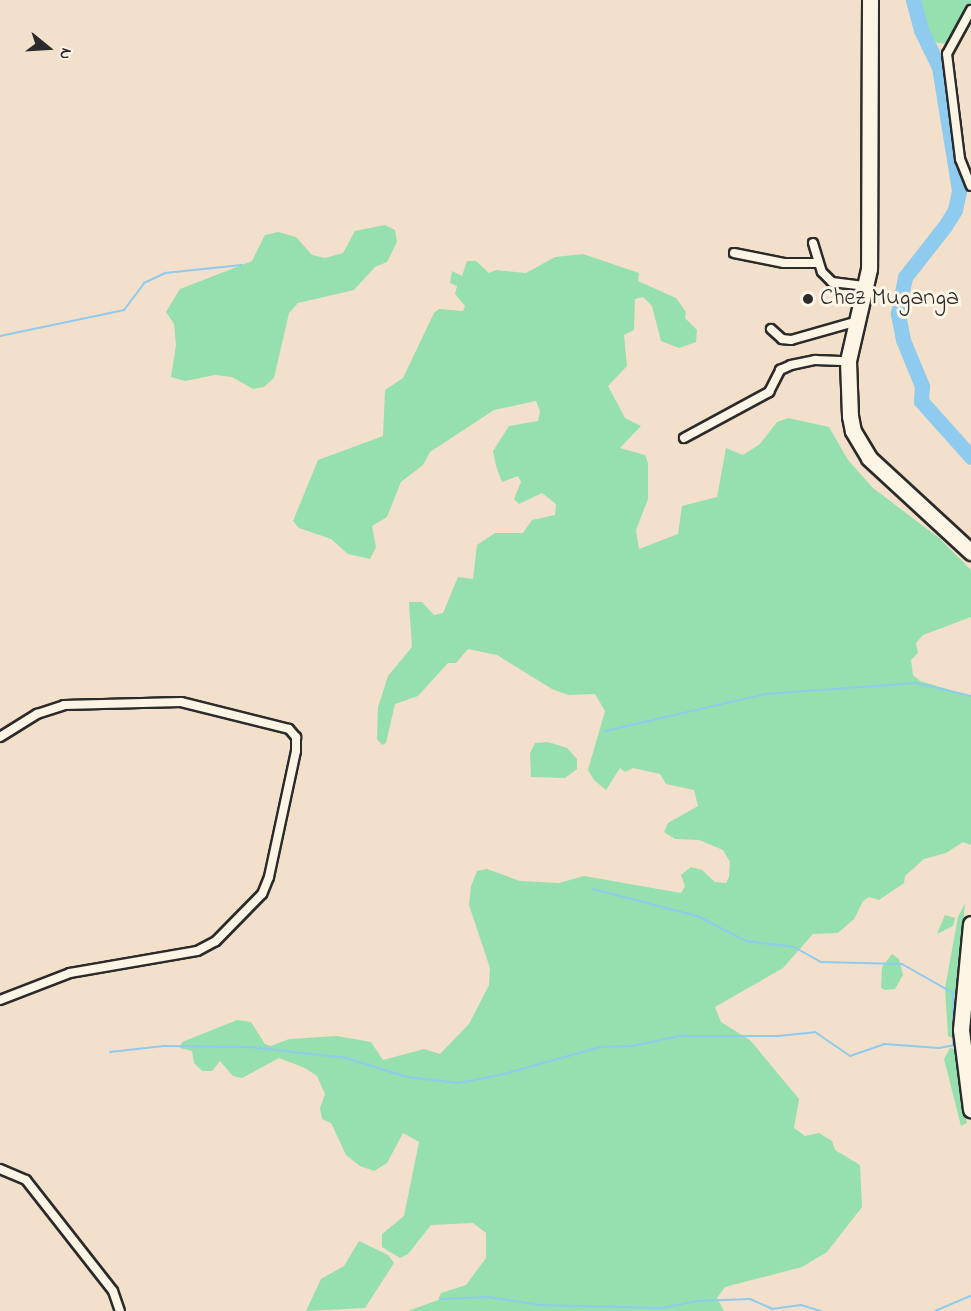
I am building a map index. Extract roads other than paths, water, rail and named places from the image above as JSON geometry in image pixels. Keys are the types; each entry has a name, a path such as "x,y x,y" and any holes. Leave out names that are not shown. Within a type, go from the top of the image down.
{"highway":[{"path":"870,0 866,286 848,361 850,416 859,443 887,477 971,552"},
{"path":"971,924 961,1030 971,1108"}],"street":[{"path":"971,10 947,54 959,150 971,186"},
{"path":"813,243 818,263 832,282 866,286"},
{"path":"734,253 784,263 818,263"},
{"path":"771,329 782,339 792,340 858,321"},
{"path":"684,438 769,392 780,370 815,360 848,361"},
{"path":"0,738 37,714 64,705 181,702 289,729 296,737 296,751 269,877 258,899 216,941 185,954 70,973 0,999"},
{"path":"0,1169 26,1180 113,1291 120,1311"}],"waterway":[{"path":"913,0 921,30 939,67 959,191 955,210 945,226 905,277 898,314 903,340 922,386 921,401 971,457"},
{"path":"0,336 124,310 144,283 165,273 242,265"},
{"path":"605,731 765,694 916,683 971,696"},
{"path":"593,889 697,916 746,941 794,947 821,962 902,964 953,993 953,1045"},
{"path":"110,1052 164,1046 249,1047 346,1058 407,1077 459,1083 504,1074 600,1047 632,1046 679,1036 778,1036 815,1032 850,1056 884,1044 939,1048 955,1045"},
{"path":"935,1311 971,1296"},
{"path":"441,1299 488,1297 540,1305 661,1308 698,1301 750,1299 772,1309 801,1305 821,1311"}],"place":[{"name":"Chez Muganga","path":"808,299"}]}
